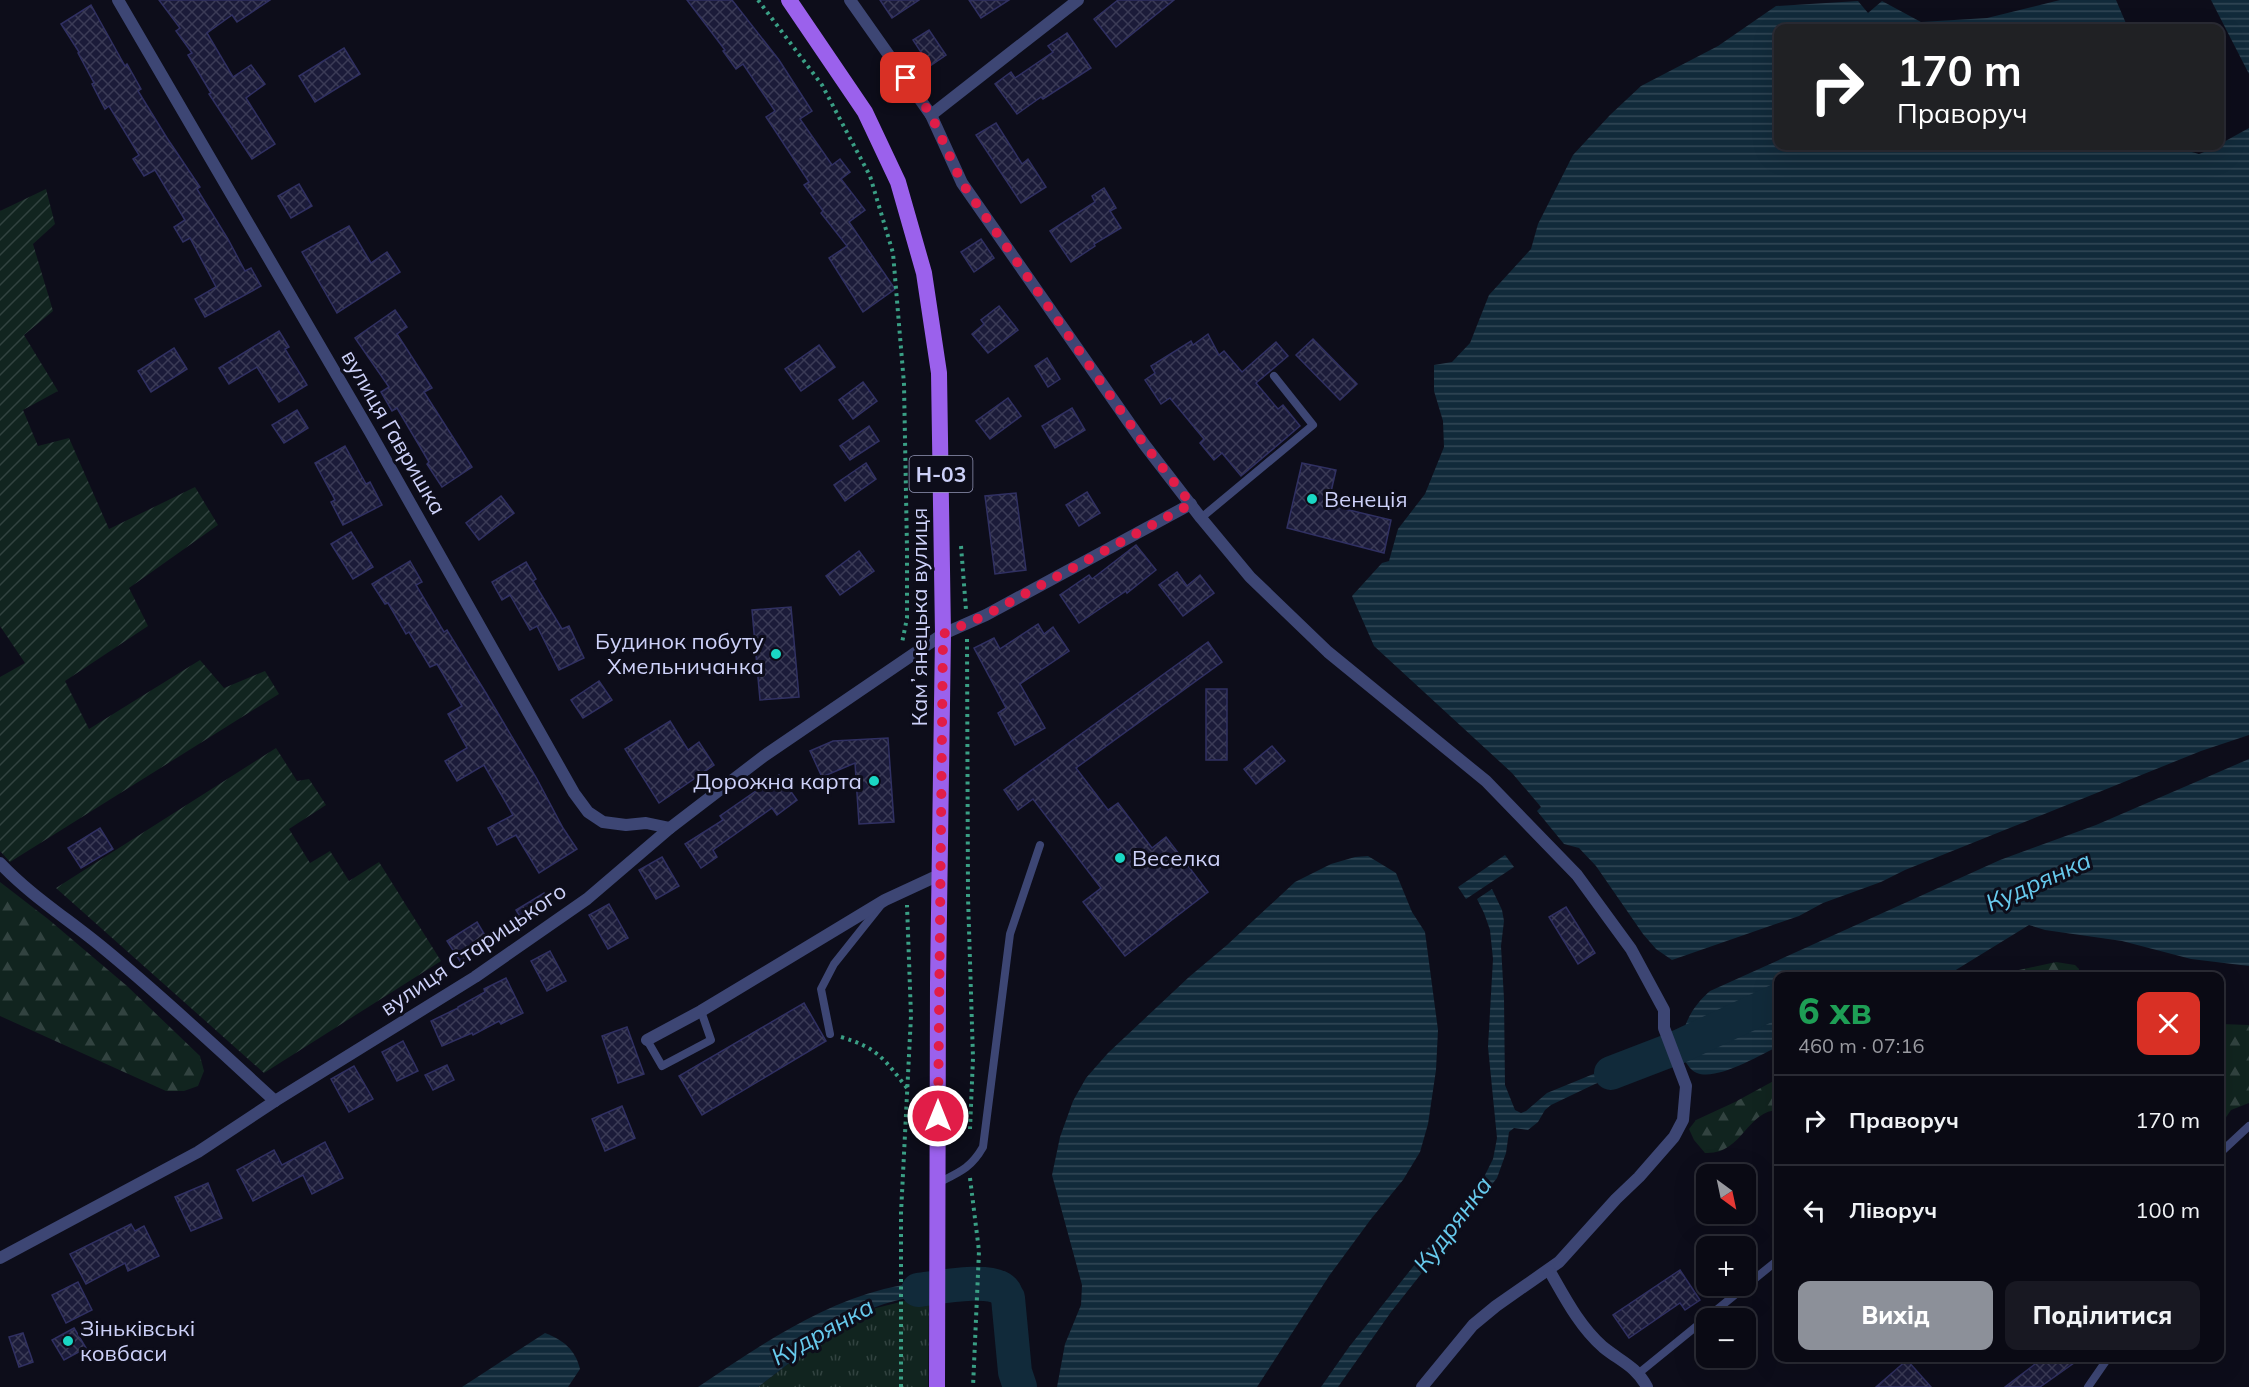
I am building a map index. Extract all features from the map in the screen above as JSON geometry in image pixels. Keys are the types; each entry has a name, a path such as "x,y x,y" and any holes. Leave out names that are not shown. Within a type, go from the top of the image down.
{"main road":[{"name":"Камʼянецька вулиця","path":"789,0 865,112 898,182 924,273 939,373 943,634 939,875 938,1387"}],"street":[{"name":"вулиця Гавришка","path":"118,0 370,432 574,793 588,812 603,822 626,825 646,823 670,828"},
{"path":"850,0 931,115 962,183 1144,444 1201,518 1250,577 1328,652 1486,781 1577,875 1631,949 1664,1010 1664,1028 1686,1086 1683,1120 1674,1137 1640,1177 1616,1199 1550,1270 1496,1306 1473,1325 1422,1387"},
{"path":"931,115 1078,0"},
{"name":"вулиця Старицького","path":"0,1258 198,1152 484,970 587,899 670,828 764,756 943,634 986,615 1191,504"},
{"path":"0,863 14,878 78,927 167,1001 275,1101"},
{"path":"647,1040 701,1011 885,900 939,875"},
{"path":"1550,1270 1571,1308 1601,1346 1639,1373 1647,1387"}],"lane":[{"path":"1201,518 1313,426 1274,376"},
{"path":"938,1183 969,1167 983,1147 1010,934 1040,845"},
{"path":"830,1034 821,988 834,964 885,900"},
{"path":"647,1040 662,1066 711,1040 701,1011"},
{"path":"2224,1149 2249,1126"},
{"path":"1639,1373 1774,1263"},
{"path":"2088,1387 2105,1362"}],"path":[{"path":"758,0 828,96 870,176 893,253 904,384 907,549 907,618 898,665"},
{"path":"961,546 967,624 968,897 973,1058 970,1134"},
{"path":"901,1387 901,1213 911,1016 906,890"},
{"path":"830,1034 864,1044 884,1059 907,1088"},
{"path":"969,1167 979,1251 973,1387"}],"green space":[{"path":"46,189 55,224 33,244 53,311 24,335 58,391 23,410 38,446 69,438 109,529 195,487 218,525 129,588 148,626 65,681 89,729 200,660 224,688 265,671 279,694 10,862 0,851 0,677 25,663 0,626 0,211"},
{"path":"276,748 297,781 309,779 326,805 289,829 310,863 330,851 349,881 379,862 441,961 264,1073 56,888"},
{"path":"0,882 127,986 200,1056 204,1071 198,1086 184,1091 166,1091 0,1016"},
{"path":"2056,962 2075,965 2079,969 2079,972 2010,972"},
{"path":"2224,1024 2249,1025 2249,1103 2231,1110 2224,1120"},
{"path":"1774,1081 1774,1111 1759,1117 1728,1147 1718,1152 1705,1153 1694,1140 1689,1129 1696,1120"},
{"path":"929,1295 928,1387 758,1387 839,1325 851,1322 872,1309"}],"water":[{"path":"2060,0 2116,0 2126,24 1774,24 1774,150 2187,150 2199,154 2210,150 2224,150 2224,142 2249,128 2249,735 2201,751 1905,870 1881,882 1823,903 1799,916 1672,960 1656,949 1643,934 1596,866 1579,848 1564,844 1537,811 1541,807 1512,773 1374,646 1352,596 1382,563 1389,561 1398,529 1425,494 1444,447 1443,421 1434,391 1434,365 1452,362 1470,343 1489,295 1531,249 1538,224 1573,155 1641,86 1718,46 1776,6 1858,1 1868,13 1882,1 1921,22 1987,18"},
{"path":"2211,0 2249,0 2249,74 2224,24"},
{"path":"2249,759 2249,966 2191,959 2122,941 2045,930 2029,925 1953,972 1774,972 1774,1048 1738,1066 1705,1075 1693,1071 1684,1060 1706,1052 1704,1047 1679,1056 1673,1042 1683,1037 1692,1012 1710,991 2000,860 2096,825"},
{"path":"1505,855 1514,867 1466,899 1458,887"},
{"path":"1368,856 1396,873 1412,912 1425,932 1438,1030 1436,1070 1428,1124 1420,1152 1403,1180 1329,1276 1257,1387 1057,1387 1065,1344 1081,1305 1082,1285 1052,1175 1060,1137 1073,1101 1086,1078 1108,1053 1189,977 1295,882 1331,864"},
{"path":"1492,889 1502,910 1504,921 1501,946 1505,1085 1515,1110 1521,1113 1526,1111 1547,1093 1652,1050 1656,1060 1595,1084 1551,1105 1538,1122 1528,1130 1514,1128 1509,1132 1506,1153 1497,1178 1391,1312 1338,1387 1321,1387 1349,1347 1483,1179 1493,1159 1497,1138 1488,1047 1493,959 1490,930 1477,899"},
{"path":"1001,1275 1010,1280 1015,1295 1019,1374 1028,1387 1012,1387 998,1299 993,1292 970,1289 971,1278"},
{"path":"966,1279 966,1289 896,1301 873,1308 839,1325 758,1387 698,1387 787,1330 834,1306 884,1289 925,1282"},
{"path":"545,1333 567,1346 578,1362 580,1369 568,1387 462,1387"}],"building":[{"path":"159,0 270,0 237,22 232,15 207,33 233,77 251,65 265,84 246,98 275,144 252,159 209,94 211,93 188,55 192,53 176,31 180,28"},
{"path":"687,0 732,0 779,60 812,111 800,119 832,165 840,159 850,172 841,179 865,210 849,222 895,289 863,312 829,258 847,246 821,213 823,211 804,185 809,182 766,117 775,111 743,64 736,69 723,51 725,50"},
{"path":"880,0 919,0 892,18"},
{"path":"969,0 1009,0 981,18"},
{"path":"1118,0 1174,0 1116,47 1094,19"},
{"path":"91,5 125,66 127,64 141,89 138,91 200,187 197,189 245,271 251,268 261,286 205,317 195,299 216,287 190,238 183,242 174,227 185,220 155,170 144,176 133,159 139,155 109,106 105,109 79,52 61,24"},
{"path":"929,30 946,55 930,66 913,40"},
{"path":"1067,33 1091,68 1017,114 995,84 1011,72 1015,78 1053,52 1048,46"},
{"path":"344,48 360,74 315,102 299,76"},
{"path":"996,123 1022,164 1028,159 1046,187 1021,203 976,135"},
{"path":"299,184 312,206 291,218 278,196"},
{"path":"1104,188 1116,208 1110,211 1121,228 1094,244 1095,246 1071,262 1050,231 1095,202 1092,196"},
{"path":"349,226 371,263 387,252 400,272 337,313 302,252"},
{"path":"981,239 994,258 974,272 961,252"},
{"path":"999,306 1018,330 988,353 972,334 984,324 981,320"},
{"path":"395,310 407,327 397,334 432,388 424,392 472,467 442,487 397,408 392,411 381,392 389,387 355,338"},
{"path":"279,331 289,347 285,349 307,385 279,402 257,367 229,384 219,368"},
{"path":"1208,334 1219,355 1224,351 1242,372 1276,342 1288,356 1256,383 1278,409 1283,405 1300,426 1241,476 1222,453 1214,460 1200,443 1204,439 1170,398 1161,404 1145,380 1155,373 1151,366 1191,341 1193,345"},
{"path":"1313,339 1357,384 1340,400 1296,355"},
{"path":"819,345 835,367 801,391 785,369"},
{"path":"174,348 187,369 151,392 138,371"},
{"path":"1047,358 1060,379 1048,387 1035,366"},
{"path":"863,382 877,401 853,419 839,400"},
{"path":"1008,398 1021,416 990,439 976,421"},
{"path":"1072,408 1085,430 1055,448 1042,426"},
{"path":"297,410 308,428 284,443 272,425"},
{"path":"869,426 879,441 850,460 840,446"},
{"path":"345,446 366,484 370,482 382,505 343,525 331,502 335,500 315,463"},
{"path":"866,463 876,479 845,501 834,485"},
{"path":"1302,463 1336,470 1328,505 1391,520 1384,553 1287,528"},
{"path":"1087,492 1100,513 1079,526 1066,505"},
{"path":"1016,493 1026,570 995,574 985,496"},
{"path":"501,496 514,513 479,540 466,523"},
{"path":"351,532 373,567 353,579 331,544"},
{"path":"1136,545 1156,570 1127,593 1126,591 1079,623 1060,595 1089,575 1092,579"},
{"path":"859,551 874,571 840,595 826,576"},
{"path":"410,561 422,582 416,585 444,632 447,630 486,693 577,849 539,873 516,835 497,845 488,828 513,815 484,765 457,781 445,761 467,748 448,714 462,706 437,664 430,667 409,632 406,634 388,603 385,604 372,584"},
{"path":"526,562 536,579 533,581 562,629 569,626 584,658 559,670 537,626 530,630 510,595 502,600 492,582"},
{"path":"1177,572 1187,586 1200,575 1214,593 1183,616 1159,585"},
{"name":"Будинок побуту Хмельничанка","path":"791,607 799,697 760,700 752,610"},
{"path":"1038,624 1044,634 1053,627 1069,651 1020,684 1045,728 1015,745 998,713 1006,708 974,648 994,638 1000,649"},
{"path":"1208,642 1222,662 1076,768 1108,810 1118,803 1152,848 1166,837 1208,892 1125,956 1083,902 1101,888 1033,799 1018,810 1004,790"},
{"path":"599,681 612,700 583,718 571,700"},
{"path":"1206,689 1227,689 1227,760 1206,760"},
{"path":"670,721 688,750 699,742 714,765 659,803 625,749"},
{"path":"888,738 894,822 859,824 855,763 822,777 810,751 833,741"},
{"path":"1272,746 1285,761 1256,784 1244,769"},
{"path":"779,775 797,800 777,815 772,808 713,850 717,857 701,868 685,844 723,820 720,816"},
{"path":"100,828 113,849 81,868 68,848"},
{"path":"662,857 679,886 656,899 639,870"},
{"path":"544,893 551,905 523,922 516,910"},
{"path":"609,904 628,938 608,949 589,915"},
{"path":"1566,907 1595,953 1578,964 1549,917"},
{"path":"477,922 489,942 460,961 447,941"},
{"path":"550,951 566,981 547,991 531,961"},
{"path":"506,978 523,1013 501,1024 499,1021 473,1035 472,1033 442,1046 431,1021 458,1008 485,992 484,989"},
{"path":"804,1003 826,1041 702,1115 679,1076"},
{"path":"627,1027 644,1074 618,1083 602,1036"},
{"path":"403,1041 418,1071 397,1081 382,1052"},
{"path":"447,1065 454,1080 433,1090 425,1075"},
{"path":"354,1066 373,1099 349,1112 331,1079"},
{"path":"622,1106 635,1138 605,1151 592,1119"},
{"path":"325,1142 343,1178 312,1194 303,1175 253,1201 237,1170 274,1150 282,1165"},
{"path":"208,1183 222,1218 191,1231 175,1197"},
{"path":"131,1224 135,1231 144,1226 159,1256 128,1271 125,1263 86,1284 70,1254"},
{"path":"1680,1270 1700,1300 1685,1310 1680,1303 1629,1338 1613,1315"},
{"path":"78,1282 92,1310 66,1323 52,1295"},
{"path":"74,1328 86,1348 64,1360 52,1340"},
{"path":"23,1333 33,1362 19,1367 9,1337"},
{"path":"1905,1362 1909,1362 1931,1387 1876,1387"},
{"path":"2038,1362 2075,1362 2040,1387 2005,1387"}],"waterway":[{"name":"Кудрянка","path":"1611,1073 1676,1048 1774,1002"},
{"name":"Кудрянка","path":"918,1290 987,1284 997,1286 1004,1291 1008,1298 1015,1372 1020,1387"}],"place":[{"name":"Венеція","path":"1312,499"},
{"name":"Будинок побуту Хмельничанка","path":"776,654"},
{"name":"Дорожна карта","path":"874,781"},
{"name":"Веселка","path":"1120,858"},
{"name":"Зіньківські ковбаси","path":"68,1341"}],"route":[{"path":"906,78 931,115 962,183 1144,444 1191,504 986,615 943,634 938,1116"}]}
